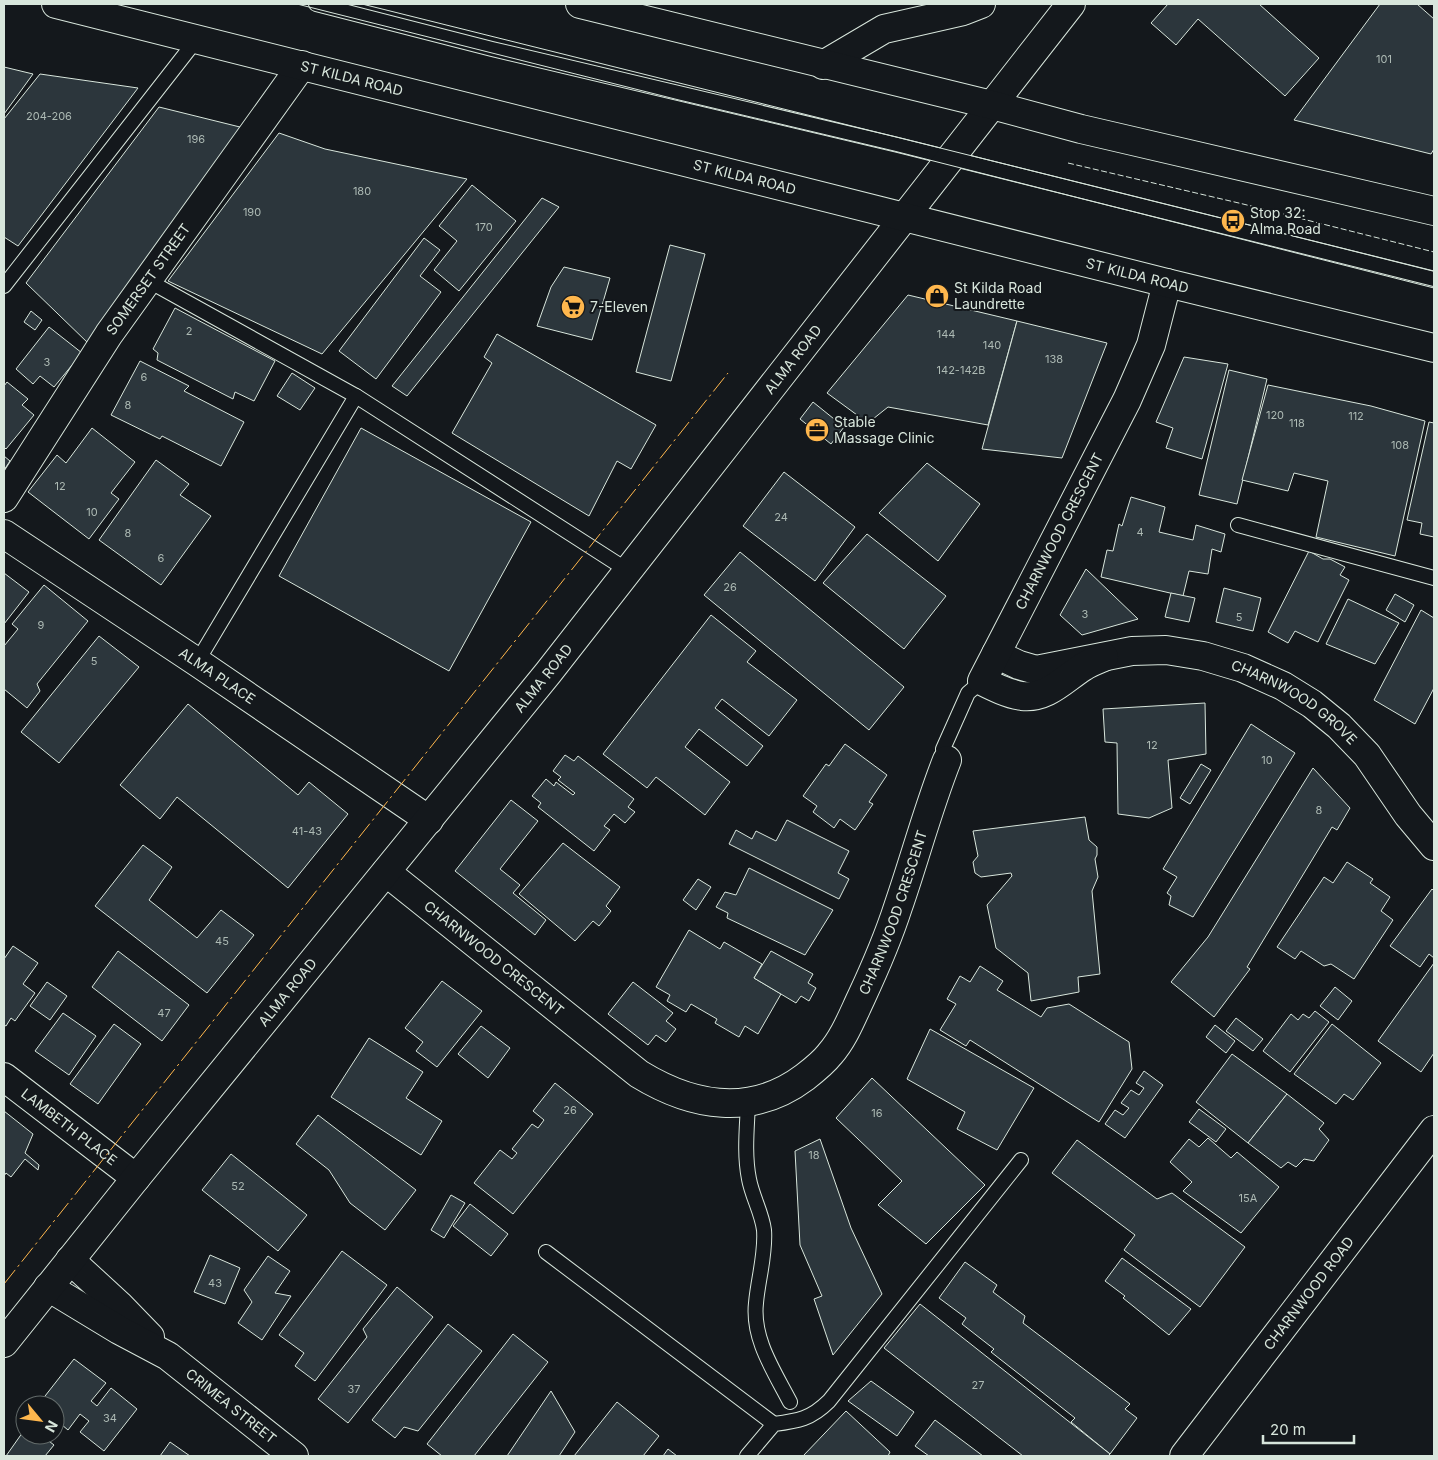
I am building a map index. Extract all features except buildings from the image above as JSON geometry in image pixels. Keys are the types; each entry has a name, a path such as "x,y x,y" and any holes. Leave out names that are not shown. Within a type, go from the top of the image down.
{"main road":[{"name":"ST KILDA ROAD","path":"56,4 1167,283 1434,348"},
{"path":"580,4 992,105 1081,129 1434,210"},
{"path":"823,65 884,29 963,11 981,4"},
{"name":"ALMA ROAD","path":"6,1334 48,1287 548,673 1071,4"},
{"name":"SOMERSET STREET","path":"4,498 109,334 302,65"},
{"name":"CHARNWOOD CRESCENT","path":"982,681 1131,392 1151,345 1167,283"},
{"name":"ALMA PLACE","path":"4,534 197,662 429,820"},
{"name":"CHARNWOOD GROVE","path":"996,654 1019,665 1036,670 1132,651 1158,650 1203,656 1243,668 1283,686 1312,704 1339,726 1367,755 1408,815 1434,846"},
{"name":"CHARNWOOD GROVE","path":"982,681 998,689 1021,696 1035,695 1051,690 1082,668 1104,657"},
{"name":"CHARNWOOD CRESCENT","path":"386,872 639,1074 660,1086 684,1096 725,1103 748,1103 772,1096 798,1082 825,1061 843,1034 874,968 898,908 932,799 947,760"},
{"name":"LAMBETH PLACE","path":"4,1077 136,1178"},
{"name":"CHARNWOOD ROAD","path":"1184,1456 1434,1130"},
{"name":"CRIMEA STREET","path":"70,1260 134,1320 168,1356 294,1456"},
{"name":"CRIMEA STREET","path":"48,1287 119,1330 168,1356"}],"lane":[{"path":"316,4 492,49 888,142 949,159 1434,279"},
{"path":"4,286 197,39"},
{"path":"147,280 356,396 627,570"},
{"path":"197,662 356,396"},
{"path":"1238,525 1434,578"},
{"name":"CHARNWOOD CRESCENT","path":"947,760 943,749 968,693 982,681"},
{"path":"748,1103 746,1164 764,1232 764,1247 756,1304 757,1334 763,1350 790,1402"},
{"path":"747,1456 774,1424 806,1418 820,1410 829,1401 1021,1160"},
{"path":"546,1252 774,1424"}],"tram line":[{"path":"297,4 679,100 894,151 1434,288"},
{"path":"362,4 1434,271"}],"fence":[{"path":"1068,163 1243,204 1434,252"}],"power":[{"path":"4,1284 728,373"}],"place":[{"name":"Stop 32: Alma Road","path":"1233,221"},
{"name":"St Kilda Road Laundrette","path":"937,296"},
{"name":"7-Eleven","path":"573,307"},
{"name":"Stable Massage Clinic","path":"817,430"}]}
